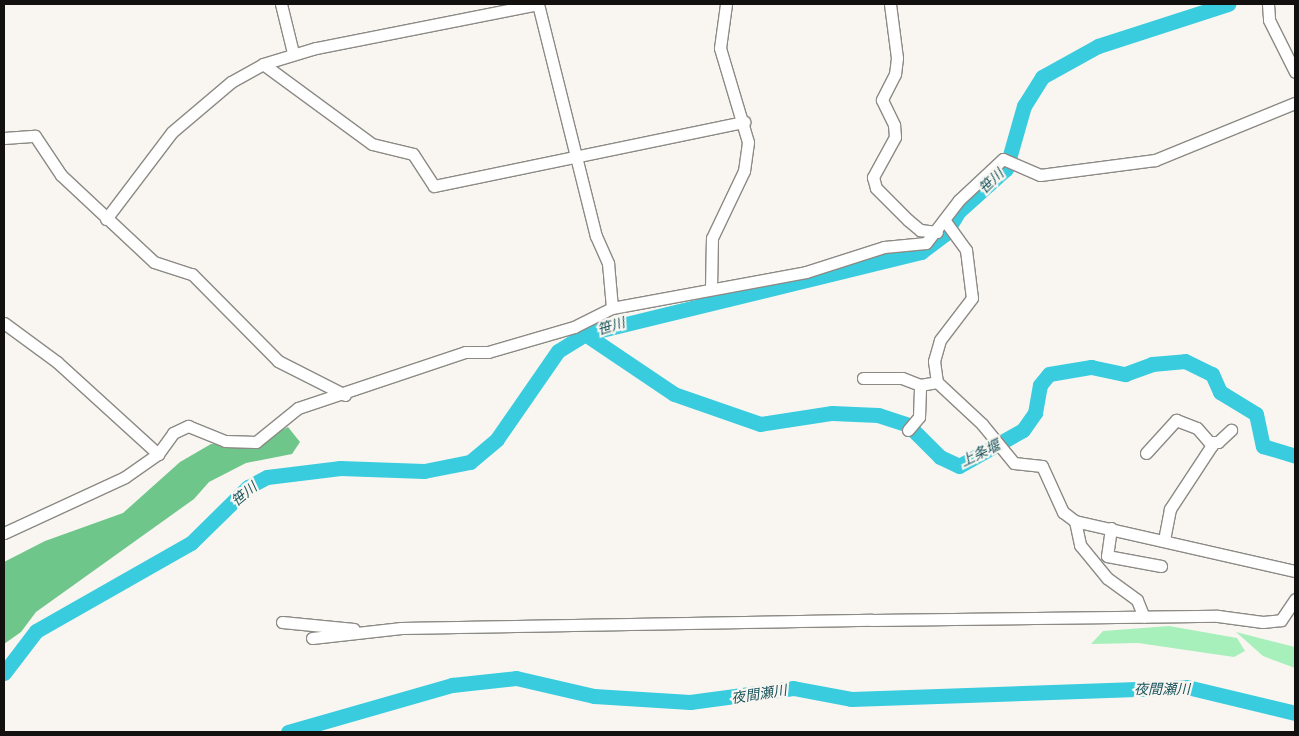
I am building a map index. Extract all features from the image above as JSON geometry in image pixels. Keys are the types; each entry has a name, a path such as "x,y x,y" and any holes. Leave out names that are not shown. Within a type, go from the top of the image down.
{"street":[{"path":"281,4 293,54"},
{"path":"106,219 172,132 230,82 263,64 293,54 538,4 596,236 608,262 612,308"},
{"path":"711,289 712,238 747,158 744,122 720,48 726,4"},
{"path":"890,4 897,58 895,74 882,100 894,125 895,137 873,177 876,188 908,220 920,230 937,232"},
{"path":"1268,4 1269,20 1295,72"},
{"path":"263,64 372,144 413,154 434,186 575,155 744,122"},
{"path":"4,533 125,477 158,454 173,434 188,426 225,440 256,442 298,408 345,395 465,352 488,352 574,326 612,308 806,272 884,247 926,243 948,224 959,200 1008,161 1040,175 1155,160 1295,104"},
{"path":"4,138 35,136 60,175 154,262 192,274 204,283 278,362 345,395"},
{"path":"948,224 966,250 972,298 940,340 934,361 937,382 997,441 1005,454 1014,463 1042,466 1063,512 1075,521 1164,539 1231,559 1295,571"},
{"path":"4,323 57,362 158,454"},
{"path":"863,378 902,378 920,385 937,382"},
{"path":"911,427 919,417 920,385"},
{"path":"1146,452 1176,420 1197,428 1210,442 1218,442 1231,430"},
{"path":"1164,539 1170,509 1210,442"},
{"path":"1075,521 1080,545 1107,578 1136,600 1144,617"},
{"path":"1111,528 1107,556 1161,566"},
{"path":"312,638 365,631 1144,617 1281,620 1295,599"},
{"path":"282,622 365,631"}],"green space":[{"path":"288,427 300,442 292,454 246,463 209,482 194,499 36,612 21,632 4,644 4,562 45,541 123,513 180,462 211,444 254,445"},
{"path":"1169,626 1237,638 1245,651 1234,657 1138,643 1091,644 1103,631"},
{"path":"1236,632 1295,647 1295,668 1263,656"}],"waterway":[{"name":"笹川","path":"4,673 36,631 191,543 248,487 267,477 340,468 424,471 470,462 497,439 558,351 585,334 921,252 945,234 958,212 1006,169 1024,106 1042,77 1098,46 1228,4"},
{"name":"上条堰","path":"585,334 674,394 760,424 832,413 878,415 908,425 940,457 959,466 1023,430 1035,413 1040,385 1049,374 1091,367 1125,374 1152,364 1185,361 1212,374 1220,392 1256,414 1263,446 1295,456"},
{"name":"夜間瀬川","path":"288,732 452,685 516,678 594,696 690,702 793,688 851,699 1187,687 1295,713"}]}
